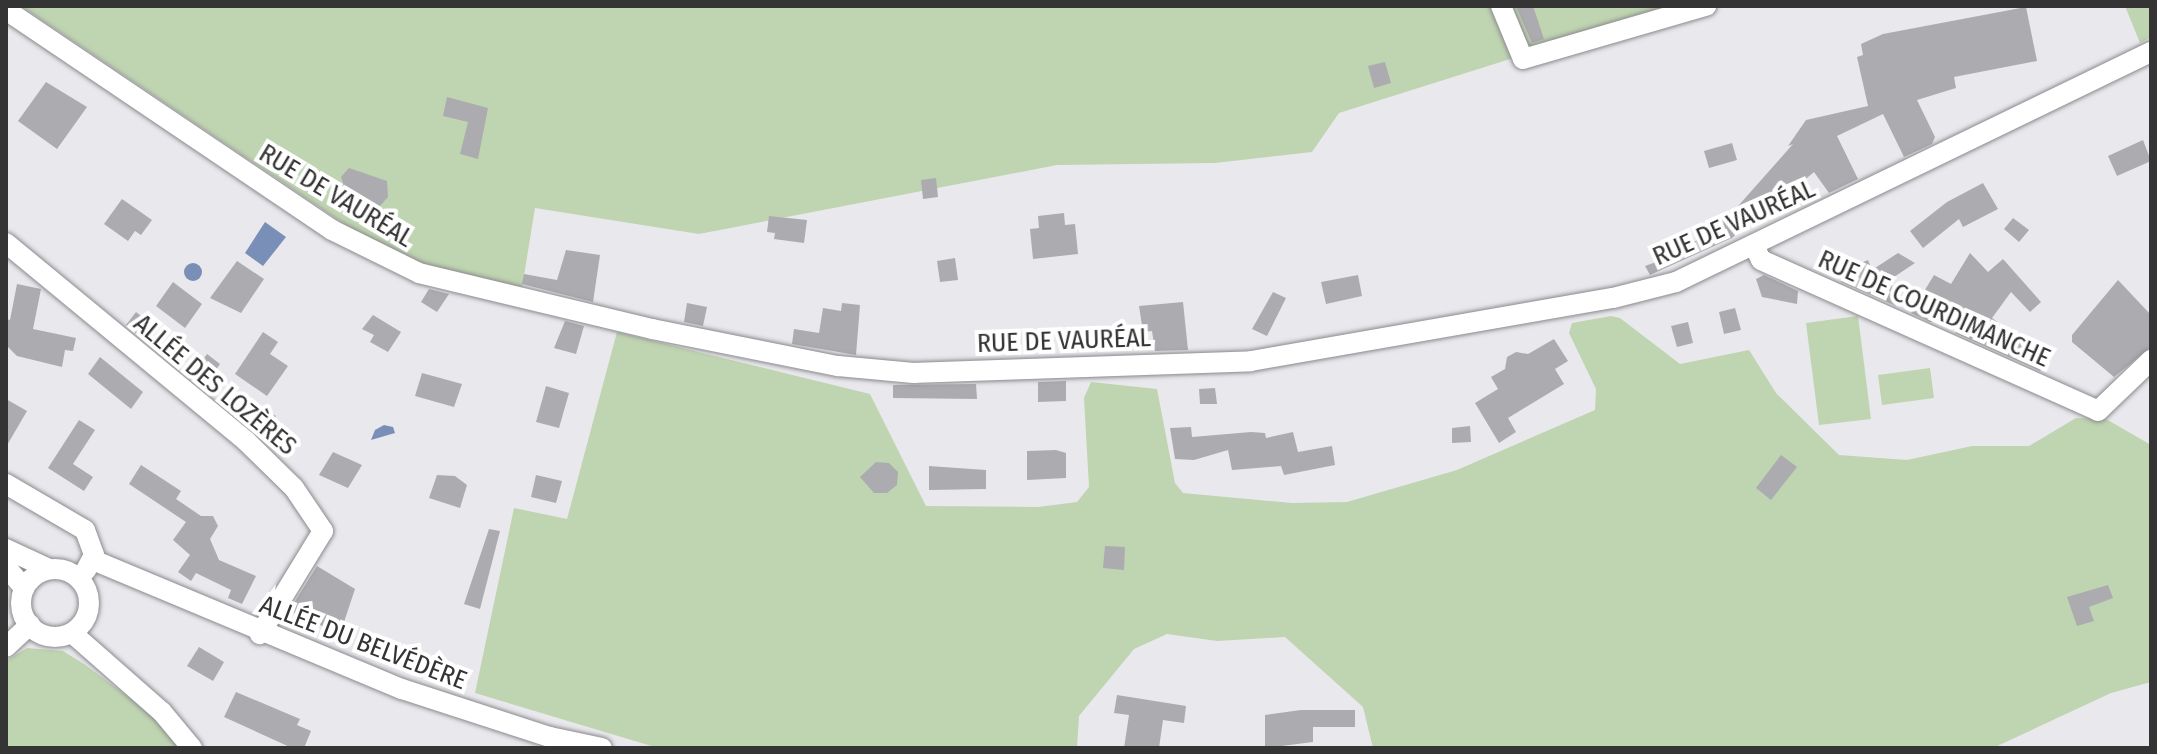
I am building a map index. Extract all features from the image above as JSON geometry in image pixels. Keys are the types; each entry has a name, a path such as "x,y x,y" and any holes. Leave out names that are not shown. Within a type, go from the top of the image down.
{"street":[{"path":"1501,6 1523,59 1706,6"},
{"name":"RUE DE VAURÉAL","path":"6,10 373,255 488,292 838,366 914,373 1251,361 1613,298 1676,282 1755,248 2151,52"},
{"name":"ALLÉE DES LOZÈRES","path":"6,243 246,441 294,488 323,531 260,634"},
{"name":"RUE DE COURDIMANCHE","path":"1755,248 1761,260 2098,411 2151,360"},
{"path":"6,484 85,530 93,560 86,570 72,574 49,569 6,549"},
{"name":"ALLÉE DU BELVÉDÈRE","path":"93,560 260,634 402,689 550,737 602,748"},
{"path":"6,567 24,588"},
{"path":"49,569 24,588 21,607 30,625 46,635 72,633 162,712 192,748"},
{"path":"88,596 113,569"},
{"path":"72,574 88,596 87,614 72,633"},
{"path":"6,647 30,625"}],"green space":[{"path":"21,6 1678,6 1339,113 1312,152 1215,163 1057,165 699,234 535,208 522,288 420,266 377,246"},
{"path":"2125,6 2151,6 2151,37 2140,43"},
{"path":"1611,316 1620,318 1680,364 1749,350 1776,393 1839,455 1907,460 1972,446 2029,446 2076,418 2106,419 2151,445 2151,682 2111,693 1993,748 1373,748 1363,707 1285,637 1217,641 1167,634 1134,649 1079,716 1077,748 658,748 475,693 514,508 567,519 617,332 870,394 926,506 1038,507 1077,502 1089,487 1084,398 1091,382 1157,389 1175,483 1183,493 1292,503 1347,502 1457,470 1595,410 1596,389 1569,333 1572,323"},
{"path":"1858,316 1871,419 1819,425 1806,323"},
{"path":"1930,368 1934,398 1882,405 1878,375"},
{"path":"27,648 63,651 84,664 150,713 179,748 6,748 6,661"}],"water":[{"path":"265,222 286,237 263,266 245,253"},
{"path":"189,263 197,263 202,272 200,279 189,281 184,276 184,268"},
{"path":"384,425 393,427 395,433 371,440 375,430"}],"building":[{"path":"1516,6 1533,6 1544,39 1532,43"},
{"path":"2026,7 2037,61 1954,77 1956,88 1917,100 1935,137 1932,144 1904,157 1883,114 1837,136 1858,179 1829,193 1814,172 1795,188 1792,183 1732,238 1650,275 1645,266 1681,253 1739,205 1793,144 1788,146 1806,120 1868,106 1857,57 1863,55 1861,44 1883,34"},
{"path":"1385,62 1391,83 1374,88 1368,66"},
{"path":"46,82 87,107 57,149 18,121"},
{"path":"447,97 488,108 478,159 460,154 468,122 443,116"},
{"path":"2143,140 2151,161 2117,176 2108,156"},
{"path":"1732,143 1737,160 1709,168 1704,151"},
{"path":"349,168 387,181 388,197 372,215 352,210 341,177"},
{"path":"936,178 938,197 923,199 921,180"},
{"path":"1983,183 1998,209 1963,227 1959,219 1923,248 1910,231 1947,202"},
{"path":"122,199 152,220 141,235 135,231 128,241 104,224"},
{"path":"1064,213 1065,225 1075,224 1078,254 1033,259 1030,229 1039,228 1038,216"},
{"path":"769,216 807,220 804,243 774,239 775,233 767,232"},
{"path":"2013,218 2029,230 2019,242 2004,229"},
{"path":"566,250 600,255 593,302 522,284 524,274 557,280"},
{"path":"1898,253 1915,263 1891,279 1896,306 1841,282 1837,273 1868,260 1872,270"},
{"path":"1970,253 1988,272 2003,259 2041,302 2030,312 2011,292 1992,318 2049,359 2040,371 1955,333 1963,319 1930,322 1911,313 1934,275 1951,284"},
{"path":"955,258 958,280 940,282 937,261"},
{"path":"237,261 264,279 241,313 210,298"},
{"path":"1358,275 1362,296 1326,304 1321,282"},
{"path":"1764,275 1798,291 1797,304 1762,297 1756,279"},
{"path":"2118,280 2151,315 2151,347 2114,377 2072,342 2072,335"},
{"path":"173,282 202,304 185,328 156,306"},
{"path":"17,284 41,289 33,329 76,338 73,351 65,350 62,367 17,356 6,345 6,319 10,320"},
{"path":"429,289 449,294 437,312 421,302"},
{"path":"1273,292 1286,298 1267,336 1252,329"},
{"path":"1183,302 1188,350 1155,351 1152,331 1143,332 1139,306"},
{"path":"687,303 707,307 703,326 684,322"},
{"path":"842,303 860,305 856,355 792,344 794,329 819,333 823,308 841,311"},
{"path":"1735,308 1741,330 1724,334 1719,312"},
{"path":"136,312 150,323 139,336 126,325"},
{"path":"373,315 401,332 388,352 370,342 374,335 362,329"},
{"path":"565,321 584,326 576,354 554,348"},
{"path":"1688,322 1693,343 1677,347 1671,326"},
{"path":"263,332 278,342 270,354 288,366 267,396 235,374"},
{"path":"1554,339 1568,361 1555,369 1564,384 1508,418 1516,432 1499,443 1475,403 1498,389 1491,377 1505,369 1507,357 1516,352 1528,354"},
{"path":"207,354 220,364 204,387 191,377"},
{"path":"100,357 143,392 131,409 88,374"},
{"path":"422,373 462,384 454,407 415,396"},
{"path":"1066,381 1066,401 1038,402 1038,382"},
{"path":"976,384 977,399 893,398 893,385"},
{"path":"546,386 569,393 559,428 536,422"},
{"path":"1215,388 1217,404 1200,404 1199,389"},
{"path":"6,399 27,411 6,447"},
{"path":"263,407 276,416 261,437 249,427"},
{"path":"79,420 95,430 73,464 93,477 84,491 48,468"},
{"path":"1470,426 1471,442 1452,443 1452,428"},
{"path":"1191,427 1192,437 1251,432 1265,433 1266,438 1293,432 1298,452 1332,446 1335,465 1284,475 1281,466 1232,470 1228,450 1194,460 1175,459 1170,428"},
{"path":"1056,450 1066,453 1066,478 1027,480 1027,451"},
{"path":"333,452 362,465 348,488 319,475"},
{"path":"1781,455 1797,467 1771,500 1756,488"},
{"path":"876,462 889,463 898,472 897,485 887,493 874,493 860,477"},
{"path":"141,465 181,491 176,499 201,516 213,516 218,526 210,539 219,560 256,576 242,604 228,598 231,590 196,573 191,581 178,572 190,555 173,540 186,522 129,484"},
{"path":"929,466 986,470 986,489 929,490"},
{"path":"437,475 455,476 467,485 460,508 429,498"},
{"path":"536,475 562,481 556,503 531,497"},
{"path":"489,529 500,531 480,609 464,604"},
{"path":"1105,546 1125,547 1124,570 1103,568"},
{"path":"317,566 355,589 340,634 289,611"},
{"path":"2108,585 2113,598 2089,607 2094,621 2077,626 2067,597"},
{"path":"199,647 224,662 213,681 187,666"},
{"path":"236,692 300,719 297,725 311,731 304,748 292,748 224,717"},
{"path":"1117,695 1186,706 1184,723 1163,720 1159,748 1124,748 1129,715 1114,713"},
{"path":"1301,710 1355,710 1355,727 1313,727 1313,742 1265,748 1265,715"}]}
